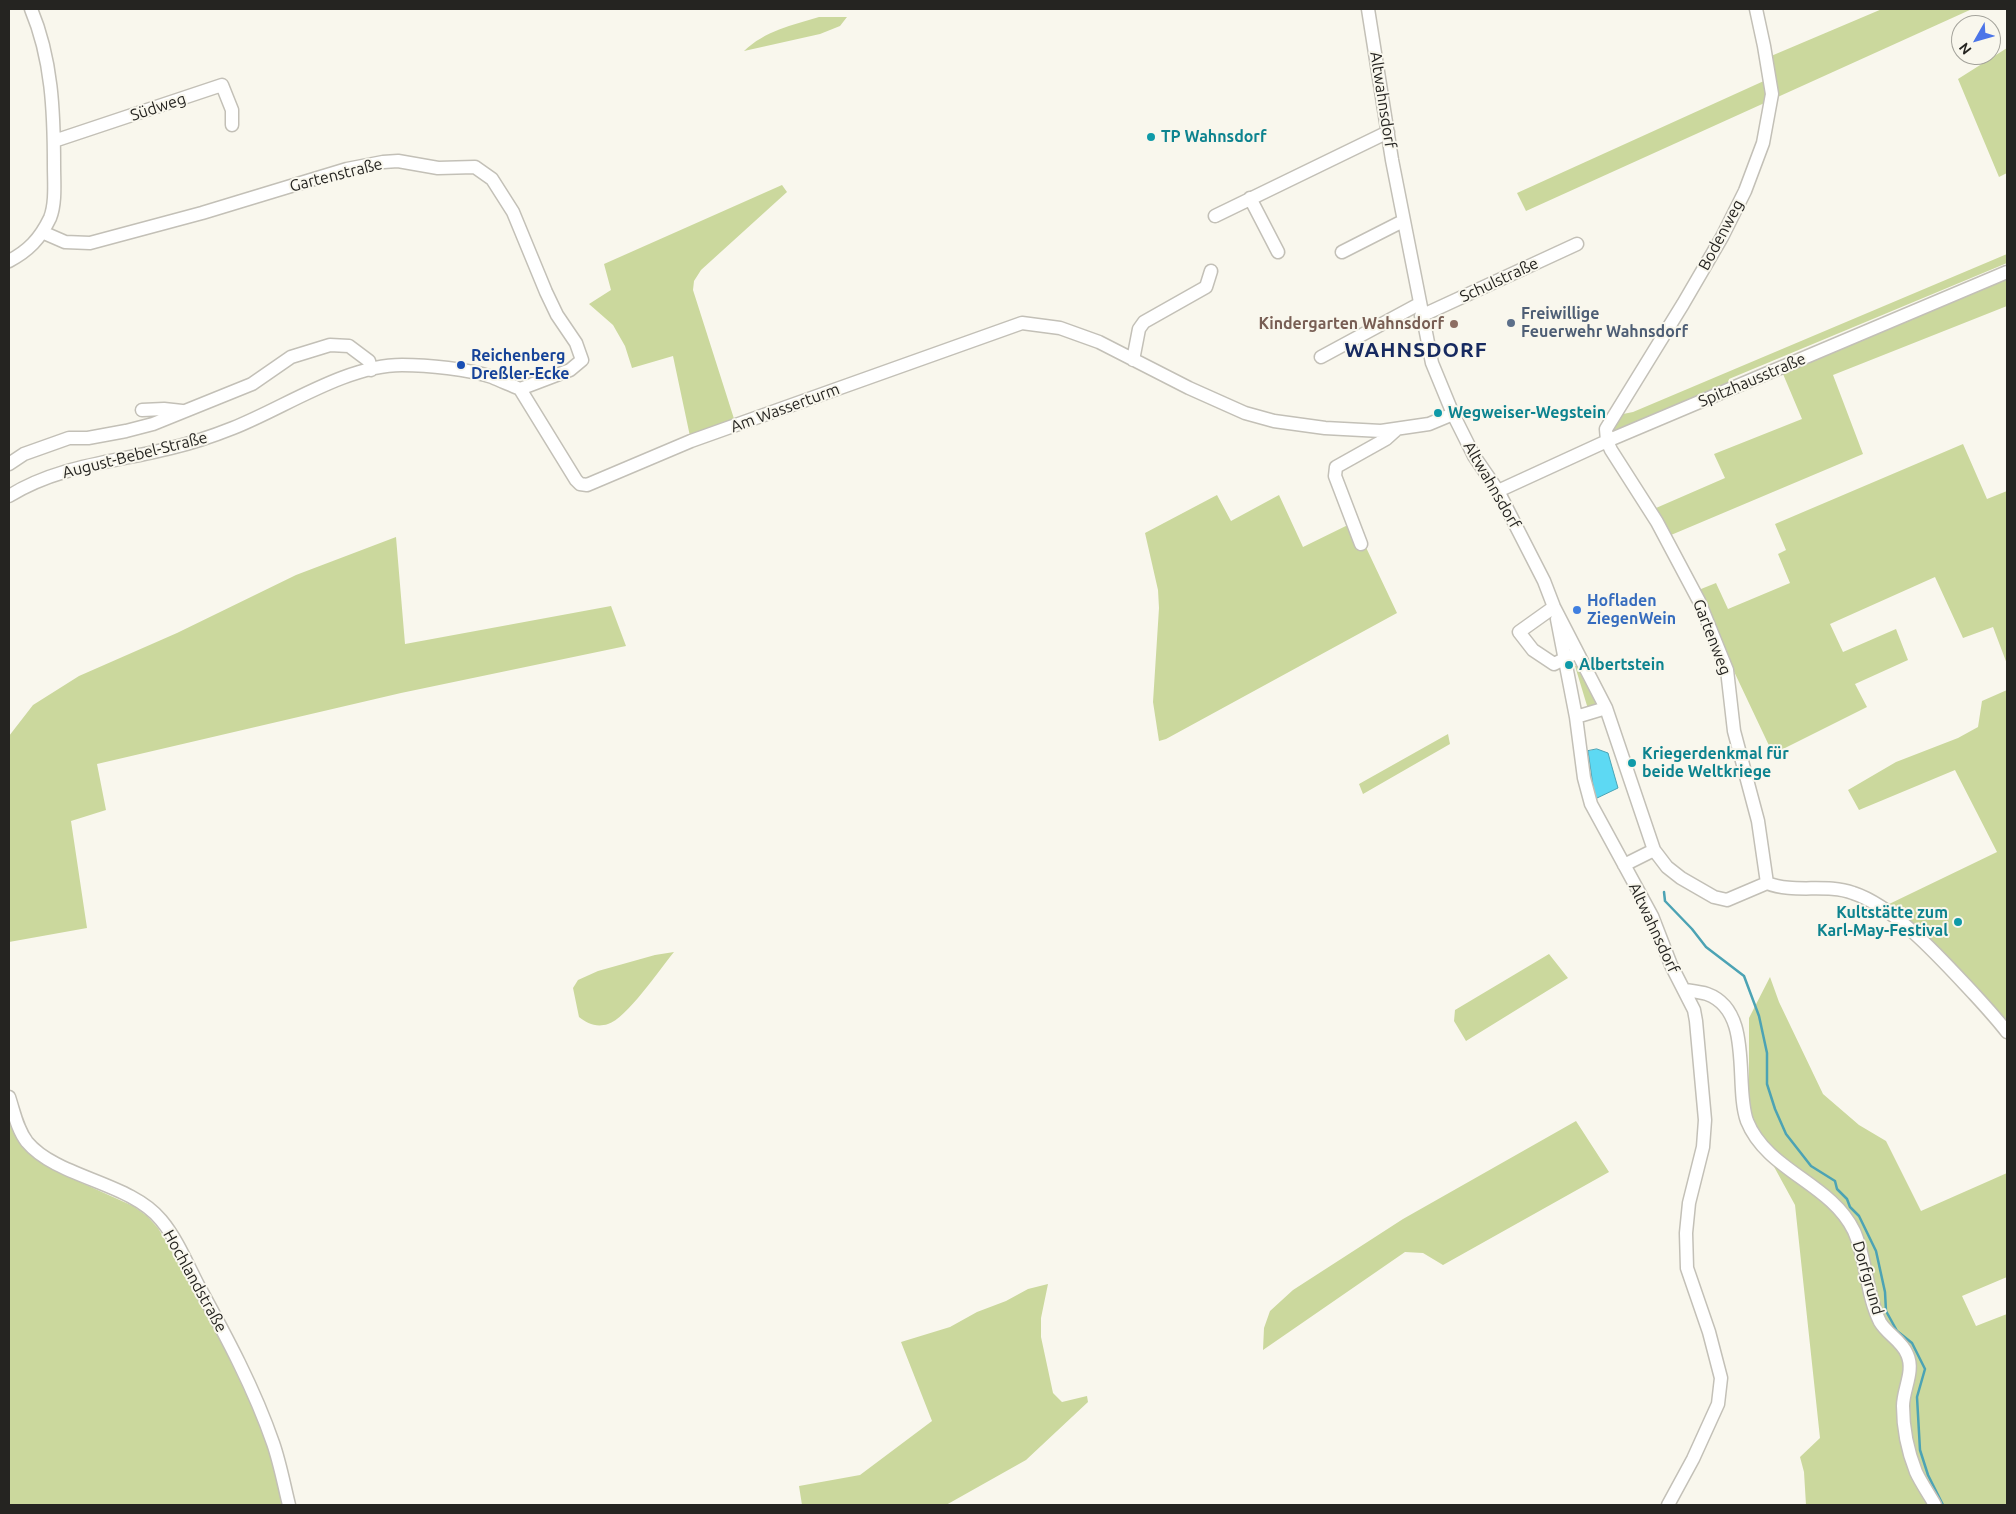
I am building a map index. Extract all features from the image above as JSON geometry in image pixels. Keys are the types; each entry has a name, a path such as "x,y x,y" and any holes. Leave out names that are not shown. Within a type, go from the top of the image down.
{"street":[{"path":"9,262 33,245 42,232 50,217 54,193 51,81 45,52 31,9"},
{"name":"Altwahnsdorf","path":"1368,9 1403,221 1432,363 1453,414 1474,456 1498,491 1544,581 1554,607 1606,708 1654,850 1624,866"},
{"name":"Bodenweg","path":"1607,440 1606,429 1722,237 1744,191 1762,143 1772,94 1756,9"},
{"name":"Südweg","path":"54,141 222,85 232,110 232,125"},
{"path":"1215,216 1388,132"},
{"name":"Gartenstraße","path":"42,232 65,242 90,243 202,213 347,169 383,162 398,161 438,168 475,167 492,179 513,212 546,292 557,315 576,343 582,360 570,370 520,389"},
{"path":"1250,198 1278,252"},
{"path":"1342,252 1403,221"},
{"name":"Schulstraße","path":"1420,310 1577,244"},
{"path":"1211,271 1210,288 1144,322 1139,329 1133,360 1245,413 1274,421 1325,428 1381,431 1429,424 1453,414"},
{"name":"Spitzhausstraße","path":"1498,491 1607,440 2007,272"},
{"path":"1321,357 1420,310"},
{"name":"Am Wasserturm","path":"520,389 576,480 580,484 587,486 691,441 1022,323 1060,328 1099,342 1133,360"},
{"name":"August-Bebel-Straße","path":"9,464 24,454 69,438 88,438 153,424 252,384 291,357 330,345 349,346 369,361 371,370"},
{"name":"August-Bebel-Straße","path":"9,495 70,469 171,448 234,428 305,394 352,375 371,370 401,365 461,370 492,377 520,389"},
{"name":"August-Bebel-Straße","path":"142,410 164,409 182,411"},
{"path":"1361,544 1335,476 1336,467 1386,439 1396,430"},
{"name":"Gartenweg","path":"1607,440 1611,450 1662,531 1699,601 1728,670 1734,731 1758,821 1767,883"},
{"path":"1554,607 1519,632 1533,650 1554,664 1579,653"},
{"name":"Altwahnsdorf","path":"1554,607 1576,717 1584,778 1591,804 1652,916 1671,965 1694,1010 1696,1021 1705,1120 1703,1147 1689,1202 1686,1233 1687,1268 1709,1332 1721,1378 1718,1404 1693,1459 1668,1505"},
{"path":"1576,717 1606,708"},
{"path":"1654,850 1668,867 1681,878 1714,897 1727,900 1767,883 1778,888 1814,888 1853,892 1883,908 1912,932 1957,976 2007,1032"},
{"name":"Dorfgrund","path":"1685,990 1708,994 1719,1001 1729,1013 1740,1042 1742,1098 1747,1121 1757,1139 1771,1155 1822,1193 1839,1210 1853,1230 1863,1256 1874,1306 1881,1323 1907,1353 1910,1368 1903,1404 1906,1438 1917,1473 1935,1505"},
{"name":"Hochlandstraße","path":"9,1096 19,1129 27,1142 38,1152 130,1197 147,1207 160,1219 172,1237 231,1345 273,1444 289,1505"}],"green space":[{"path":"1882,9 1972,9 1959,15 1951,15 1951,19 1526,211 1517,193 1766,80 1764,59"},
{"path":"819,17 847,17 840,26 820,34 744,51 761,38 789,26"},
{"path":"2007,48 2007,173 1999,177 1958,79 1980,65 2001,65 2001,52"},
{"path":"782,185 787,192 701,270 694,281 693,290 736,425 691,441 673,356 632,368 625,346 613,325 589,304 611,290 604,264"},
{"path":"2007,254 2007,263 1729,379 1728,386 1614,434 1609,433 1618,415 1633,412"},
{"path":"2007,279 2007,306 1833,375 1863,454 1671,535 1656,508 1725,478 1714,454 1802,419 1783,374"},
{"path":"1963,444 1987,499 2007,491 2007,664 1993,627 1963,638 1935,577 1830,624 1843,652 1896,629 1908,660 1855,684 1867,707 1773,754 1696,591 1716,583 1728,609 1790,583 1778,554 1786,550 1775,524"},
{"path":"1217,495 1231,521 1279,495 1303,547 1354,522 1397,613 1166,739 1159,741 1153,702 1159,608 1158,590 1145,533"},
{"path":"396,537 405,644 611,606 626,646 401,693 97,764 106,810 71,821 87,928 9,942 9,736 33,705 79,676 177,633 296,575"},
{"path":"1582,663 1601,704 1588,709 1575,666"},
{"path":"2007,690 2007,1028 1885,906 1997,852 1955,770 1859,810 1848,790 1896,762 1958,738 1978,727 1982,701"},
{"path":"1448,734 1450,744 1363,794 1359,784"},
{"path":"674,952 633,1004 615,1020 608,1024 596,1025 579,1017 573,988 578,980 598,971 655,955"},
{"path":"1549,954 1568,978 1466,1041 1454,1021 1455,1010"},
{"path":"1770,977 1779,1002 1823,1094 1859,1125 1886,1141 1921,1211 2007,1173 2007,1277 1962,1296 1976,1326 2007,1314 2007,1505 1806,1505 1804,1472 1800,1457 1820,1438 1795,1205 1749,1121 1749,1018"},
{"path":"9,1117 17,1138 24,1148 36,1159 62,1174 133,1206 147,1216 158,1228 206,1309 264,1432 284,1505 9,1505"},
{"path":"1576,1121 1609,1172 1443,1265 1423,1253 1405,1252 1263,1350 1264,1328 1270,1311 1293,1290 1403,1219"},
{"path":"1048,1284 1041,1318 1041,1337 1053,1393 1062,1402 1087,1396 1088,1402 1026,1460 946,1505 802,1505 799,1486 860,1475 932,1421 901,1342 950,1327 977,1312 1006,1301 1028,1289"}],"water":[{"path":"1597,749 1608,753 1618,788 1595,799 1588,751"}],"waterway":[{"path":"1664,892 1665,901 1692,929 1706,947 1744,976 1759,1016 1767,1053 1767,1084 1786,1134 1811,1166 1835,1181 1837,1189 1859,1216 1876,1251 1885,1292 1886,1311 1897,1331 1912,1343 1925,1369 1917,1397 1920,1450 1928,1475 1943,1505"}],"place":[{"name":"TP Wahnsdorf","path":"1151,137"},
{"name":"Freiwillige Feuerwehr Wahnsdorf","path":"1511,323"},
{"name":"Kindergarten Wahnsdorf","path":"1454,324"},
{"name":"Reichenberg Dreßler-Ecke","path":"461,365"},
{"name":"Wegweiser-Wegstein","path":"1438,413"},
{"name":"Hofladen ZiegenWein","path":"1577,610"},
{"name":"Albertstein","path":"1569,665"},
{"name":"Kriegerdenkmal für beide Weltkriege","path":"1632,763"},
{"name":"Kultstätte zum Karl-May-Festival","path":"1958,922"}],"district":[{"name":"WAHNSDORF","path":"1416,350"}]}
